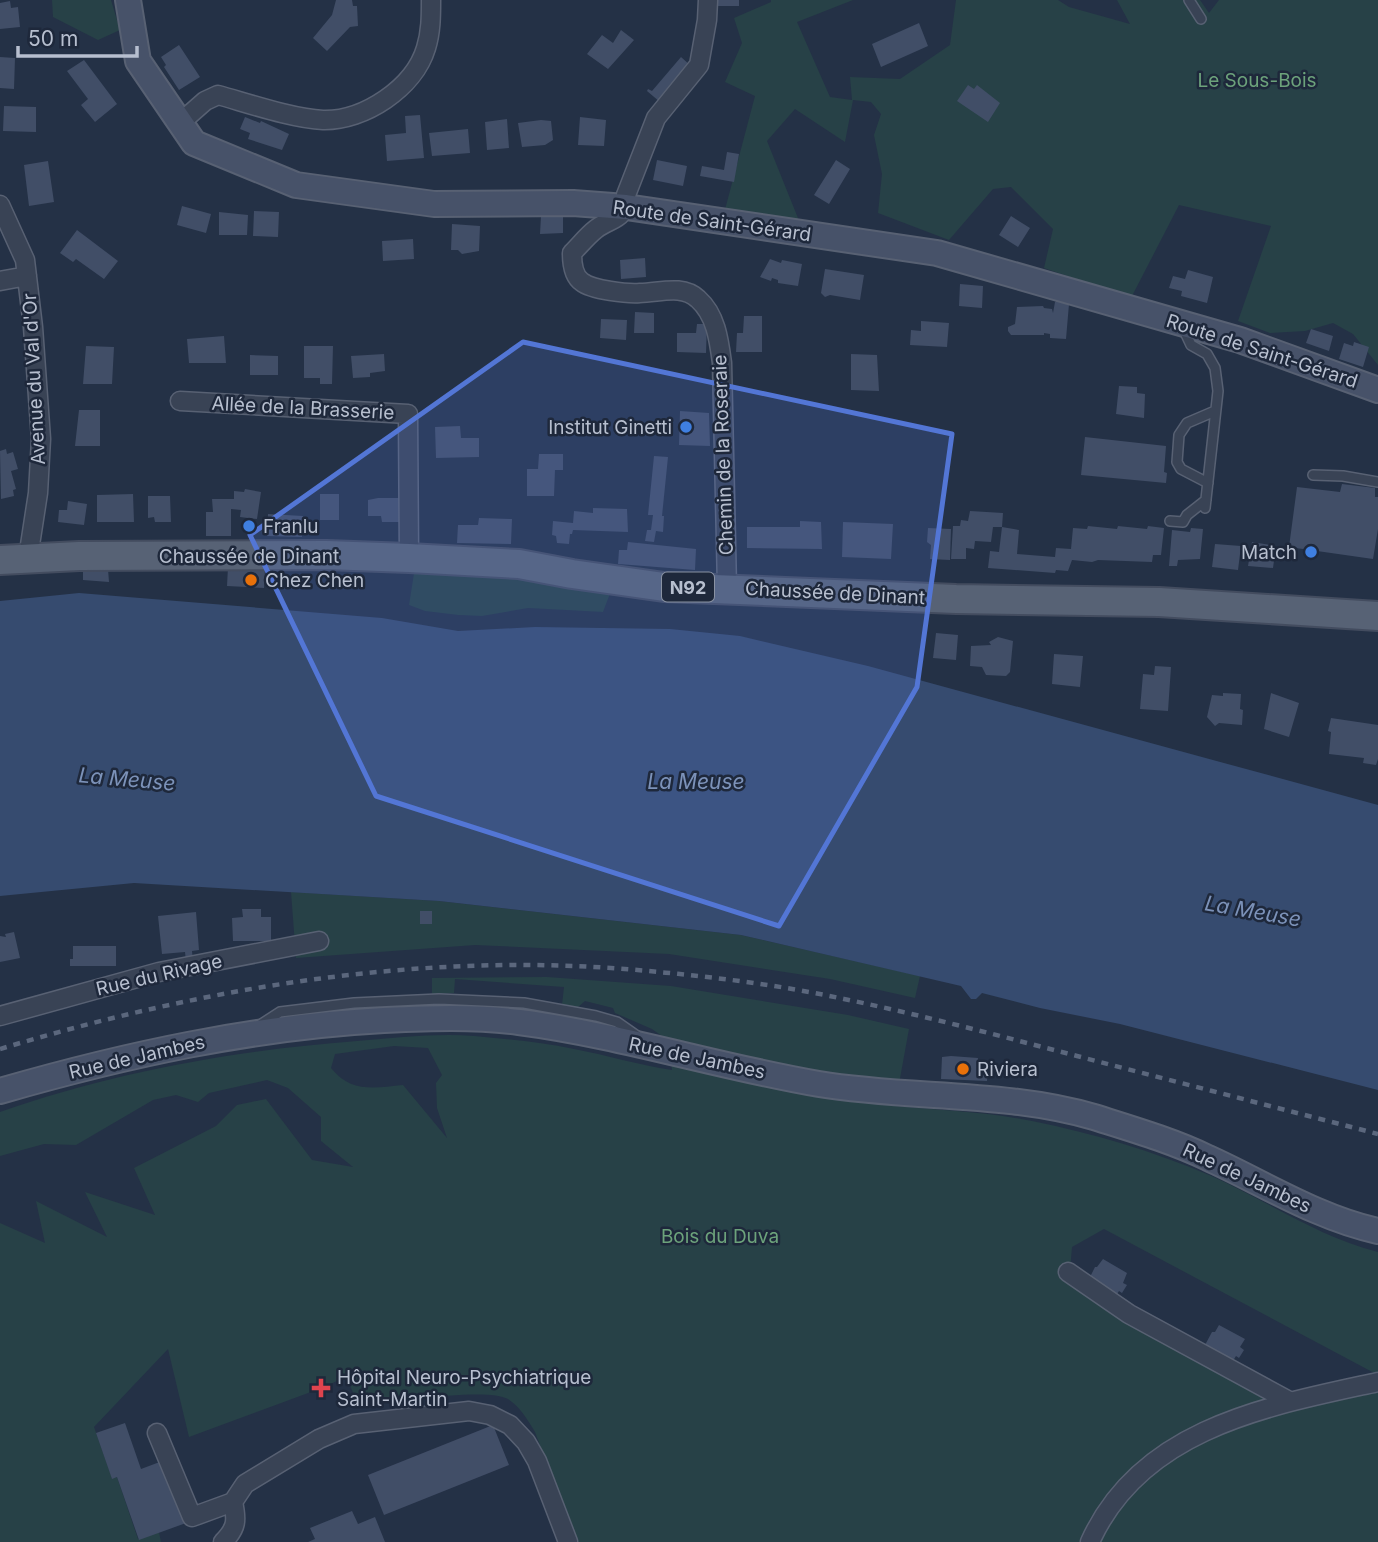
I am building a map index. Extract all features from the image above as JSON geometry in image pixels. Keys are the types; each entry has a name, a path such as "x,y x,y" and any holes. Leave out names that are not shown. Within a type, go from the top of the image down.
{"main road":[{"name":"Route de Saint-Gérard","path":"128,0 138,61 194,143 296,185 434,204 573,203 626,207 937,253 1240,340 1378,390"},
{"name":"Chaussée de Dinant","path":"0,560 79,556 326,555 409,558 519,564 664,587 956,599 1159,602 1378,616"},
{"name":"Rue de Jambes","path":"0,1091 106,1062 181,1045 245,1035 345,1022 478,1018 520,1022 822,1084 1020,1102 1091,1116 1203,1155 1342,1221 1378,1231"}],"street":[{"path":"180,123 205,101 218,95 307,118 334,119 360,113 392,93 417,68 432,19 431,0"},
{"path":"626,207 626,195 656,118 699,65 708,0"},
{"name":"Avenue du Val d'Or","path":"0,205 25,260 41,439 38,493 28,558"},
{"name":"Chemin de la Roseraie","path":"626,207 621,215 588,236 572,253 572,267 582,282 598,288 639,293 684,291 698,299 717,328 722,363 727,589"},
{"path":"0,281 27,276"},
{"name":"Allée de la Brasserie","path":"180,401 408,414 409,558"},
{"name":"Rue du Rivage","path":"0,1016 159,972 319,941"},
{"path":"1068,1272 1129,1314 1289,1401"},
{"path":"1090,1542 1100,1518 1113,1501 1144,1468 1180,1443 1205,1431 1289,1401 1378,1382"},
{"path":"157,1433 192,1517 233,1502 245,1484 319,1439 354,1424 469,1411 490,1415 510,1425 526,1442 537,1461 568,1542"},
{"path":"223,1542 234,1531 237,1519 233,1502"}],"lane":[{"path":"1189,0 1201,19"},
{"path":"1170,521 1183,522 1186,515 1206,504 1217,391 1214,368 1207,354 1191,345 1181,323"},
{"path":"1208,483 1181,470 1177,462 1179,435 1187,424 1214,411"},
{"path":"1313,475 1343,476 1378,482"}],"highlighted area":[{"path":"523,342 952,434 917,687 779,926 376,796 250,535"}],"green space":[{"path":"52,0 111,0 120,30 98,40 53,17"},
{"name":"Le Sous-Bois","path":"771,0 853,0 797,22 830,97 852,100 850,77 900,79 950,45 956,0 1058,0 1069,7 1130,24 1117,0 1200,0 1209,13 1219,0 1378,0 1378,365 1353,334 1333,323 1305,331 1270,333 1238,321 1271,226 1179,205 1131,298 1044,268 1053,229 1011,187 993,189 949,240 878,213 882,174 874,135 881,114 871,102 853,100 845,142 795,109 767,141 804,233 722,221 755,96 725,82 742,43 734,18"},
{"path":"414,573 524,579 611,591 603,612 528,608 482,616 458,615 425,611 409,605"},
{"path":"291,892 439,901 741,935 920,976 915,998 830,979 669,954 475,945 296,958"},
{"name":"Bois du Duva","path":"547,977 671,986 848,1015 909,1029 895,1106 1015,1118 1122,1144 1209,1175 1313,1228 1378,1252 1378,1375 1104,1229 1072,1247 1070,1271 1268,1394 1267,1400 1200,1426 1141,1461 1098,1506 1081,1542 576,1542 535,1432 527,1418 508,1399 481,1394 368,1405 357,1402 346,1376 327,1386 189,1437 168,1349 94,1427 112,1478 117,1477 138,1539 159,1532 161,1542 0,1542 0,1223 45,1243 36,1201 107,1237 85,1192 155,1215 134,1168 216,1126 237,1105 266,1099 312,1160 353,1167 321,1141 321,1117 288,1088 267,1080 209,1093 198,1102 176,1095 153,1100 76,1145 44,1144 0,1156 0,1112 87,1085 176,1065 267,1050 416,1036 460,1035 537,1043 672,1070 669,1041 652,1029 615,1013 613,1008 585,1001 577,1008 562,1005 564,987 455,979 454,993 432,994 432,978","holes":["394,1046 428,1048 442,1075 436,1083 437,1108 447,1138 403,1085 373,1088 355,1085 347,1082 331,1068 335,1054"]},
{"path":"1378,1390 1378,1542 1097,1542 1120,1506 1149,1477 1182,1453 1218,1434 1257,1420"}],"water":[{"name":"La Meuse","path":"79,593 382,618 458,631 535,627 670,629 740,636 868,666 1378,805 1378,1090 1120,1024 982,993 976,999 971,999 961,986 741,935 439,901 134,883 0,896 0,601"}],"building":[{"path":"336,0 352,0 353,6 357,6 358,26 350,27 327,51 313,38 332,15"},
{"path":"716,0 739,0 739,6 716,6"},
{"path":"10,1 11,8 18,7 20,27 0,29 0,3"},
{"path":"919,23 928,46 881,67 872,44"},
{"path":"621,30 634,40 608,69 587,54 602,35 613,43"},
{"path":"179,45 200,77 179,90 164,67 166,65 161,57"},
{"path":"0,57 15,58 14,89 0,88"},
{"path":"681,57 691,66 660,102 647,91 652,91"},
{"path":"84,60 117,104 95,122 81,105 88,99 67,71"},
{"path":"968,85 974,89 977,85 1000,103 988,122 957,101"},
{"path":"4,106 36,107 36,132 3,131"},
{"path":"420,115 424,158 387,161 385,135 406,133 405,116"},
{"path":"245,117 289,134 282,150 248,139 250,133 240,129"},
{"path":"580,117 606,120 604,146 578,145"},
{"path":"507,119 509,148 487,150 485,122"},
{"path":"551,121 553,140 545,145 522,147 518,123"},
{"path":"468,129 470,153 432,156 429,133"},
{"path":"727,152 739,154 734,182 700,176 702,166 724,170"},
{"path":"657,160 687,166 683,186 653,180"},
{"path":"836,160 850,169 829,204 814,195"},
{"path":"48,161 54,202 29,206 24,165"},
{"path":"182,206 211,214 206,233 177,225"},
{"path":"254,211 279,212 278,237 253,236"},
{"path":"219,212 248,215 247,235 219,235"},
{"path":"541,216 563,216 563,233 540,234"},
{"path":"1011,216 1030,228 1018,247 999,235"},
{"path":"452,224 480,226 479,251 462,254 458,250 451,250"},
{"path":"77,230 118,261 104,279 76,259 73,262 60,253"},
{"path":"413,239 414,259 383,261 382,241"},
{"path":"645,258 646,277 621,279 620,260"},
{"path":"770,259 781,263 782,260 802,264 798,286 760,277"},
{"path":"825,269 864,275 860,300 830,295 825,297 821,293"},
{"path":"1188,270 1213,277 1207,303 1181,296 1182,291 1169,288 1173,276 1185,279"},
{"path":"960,284 983,286 982,308 959,306"},
{"path":"1058,300 1069,304 1066,339 1050,338 1050,334 1044,333 1011,335 1008,331 1008,327 1015,324 1017,307 1043,306 1052,309 1053,313"},
{"path":"635,312 654,313 654,333 634,333"},
{"path":"744,316 762,316 762,352 736,352 737,333 743,333"},
{"path":"601,319 627,320 626,340 600,338"},
{"path":"921,321 949,323 947,347 910,345 911,330 921,331"},
{"path":"697,324 707,324 706,353 677,352 677,333 696,333"},
{"path":"1311,329 1333,336 1329,351 1306,343"},
{"path":"224,336 226,363 189,363 187,339"},
{"path":"1354,342 1369,347 1363,367 1339,359 1344,343 1353,346"},
{"path":"86,346 114,347 112,384 83,384"},
{"path":"304,346 333,346 332,384 320,384 320,378 304,378"},
{"path":"384,354 385,371 370,373 370,377 353,378 351,356"},
{"path":"851,354 877,355 879,391 851,390"},
{"path":"250,355 278,356 278,375 250,375"},
{"path":"1119,386 1137,387 1137,393 1145,394 1144,418 1116,414"},
{"path":"79,410 100,410 100,446 75,446"},
{"path":"680,411 709,413 710,446 679,445"},
{"path":"460,426 461,438 479,438 479,457 436,458 435,427"},
{"path":"1085,437 1166,446 1166,483 1081,475"},
{"path":"6,449 7,454 13,452 18,469 11,471 16,489 13,490 14,496 1,499 0,451"},
{"path":"539,454 563,454 563,470 555,470 554,496 527,496 527,469 538,469"},
{"path":"654,456 668,457 663,532 656,531 654,542 645,541 647,530 651,530 653,515 648,515"},
{"path":"1342,484 1375,488 1375,497 1378,497 1378,529 1373,559 1289,547 1297,487 1340,492"},
{"path":"245,489 261,492 257,519 240,517 241,510 231,509 231,536 206,536 206,512 213,512 212,499 234,499 234,491 244,492"},
{"path":"133,494 134,522 97,522 97,495"},
{"path":"320,494 339,494 339,520 320,520"},
{"path":"148,496 170,496 171,522 155,522 154,517 148,518"},
{"path":"399,498 400,522 382,522 381,516 368,516 368,500"},
{"path":"68,501 87,504 84,525 58,522 59,510 67,510"},
{"path":"593,508 627,509 628,532 573,530 569,544 557,543 556,536 552,535 553,521 573,523 574,511 593,513"},
{"path":"970,511 1003,513 1002,527 993,527 991,542 975,541 974,549 966,548 966,559 951,559 953,526 960,526 961,520 968,521"},
{"path":"268,514 303,516 302,537 267,536"},
{"path":"479,518 512,519 511,544 457,543 458,525 478,525"},
{"path":"800,521 821,522 822,549 747,548 747,527 800,527"},
{"path":"843,522 893,524 891,559 842,557"},
{"path":"1088,526 1117,529 1118,526 1164,528 1161,555 1153,555 1152,562 1072,560 1068,571 1056,570 1055,573 988,568 990,551 999,552 1002,527 1019,530 1017,554 1055,557 1056,548 1071,549 1073,528 1087,529"},
{"path":"928,528 951,529 950,560 930,559"},
{"path":"1191,528 1203,529 1200,559 1178,560 1177,566 1169,566 1172,530 1190,532"},
{"path":"628,542 696,549 695,570 618,564 619,550 627,550"},
{"path":"1252,542 1276,546 1273,568 1248,566"},
{"path":"1215,544 1241,546 1238,570 1212,567"},
{"path":"228,567 265,569 264,588 227,586"},
{"path":"83,569 108,569 109,582 83,580"},
{"path":"936,633 958,635 956,660 933,658"},
{"path":"998,637 1013,641 1010,672 1006,676 986,675 982,667 970,666 971,646 991,645 989,642"},
{"path":"1054,654 1083,656 1080,687 1052,684"},
{"path":"1155,666 1171,667 1168,711 1140,709 1143,674 1154,675"},
{"path":"1223,693 1241,694 1242,725 1219,723 1215,726 1207,717 1212,695 1223,696"},
{"path":"1271,693 1299,703 1289,737 1264,729"},
{"path":"1331,718 1378,725 1376,765 1363,763 1364,758 1329,754 1331,732 1328,731"},
{"path":"242,909 261,909 261,917 271,917 271,941 233,941 232,918 243,917"},
{"path":"420,911 432,911 432,924 420,924"},
{"path":"196,912 199,950 192,951 193,961 186,961 185,952 162,954 158,916"},
{"path":"14,932 20,958 0,962 0,936 6,937 5,934"},
{"path":"73,946 116,946 116,966 70,966"},
{"path":"942,1057 978,1058 977,1067 988,1067 987,1081 941,1079"},
{"path":"1103,1259 1127,1273 1123,1283 1127,1285 1114,1299 1088,1281 1095,1267"},
{"path":"1219,1325 1245,1339 1240,1347 1244,1350 1231,1364 1205,1345"},
{"path":"125,1423 141,1469 165,1460 186,1523 139,1540 117,1477 112,1479 96,1433"},
{"path":"493,1425 509,1465 384,1515 368,1475"},
{"path":"352,1511 358,1524 375,1517 385,1542 308,1542 315,1539 310,1528"}],"railway":[{"path":"0,1049 159,1007 320,979 484,965 648,971 722,979 844,999 961,1026 1378,1134"}],"place":[{"name":"Institut Ginetti","path":"686,427"},
{"name":"Franlu","path":"249,526"},
{"name":"Match","path":"1311,552"},
{"name":"Chez Chen","path":"251,580"},
{"name":"Riviera","path":"963,1069"},
{"name":"Hôpital Neuro-Psychiatrique Saint-Martin","path":"321,1388"}]}
